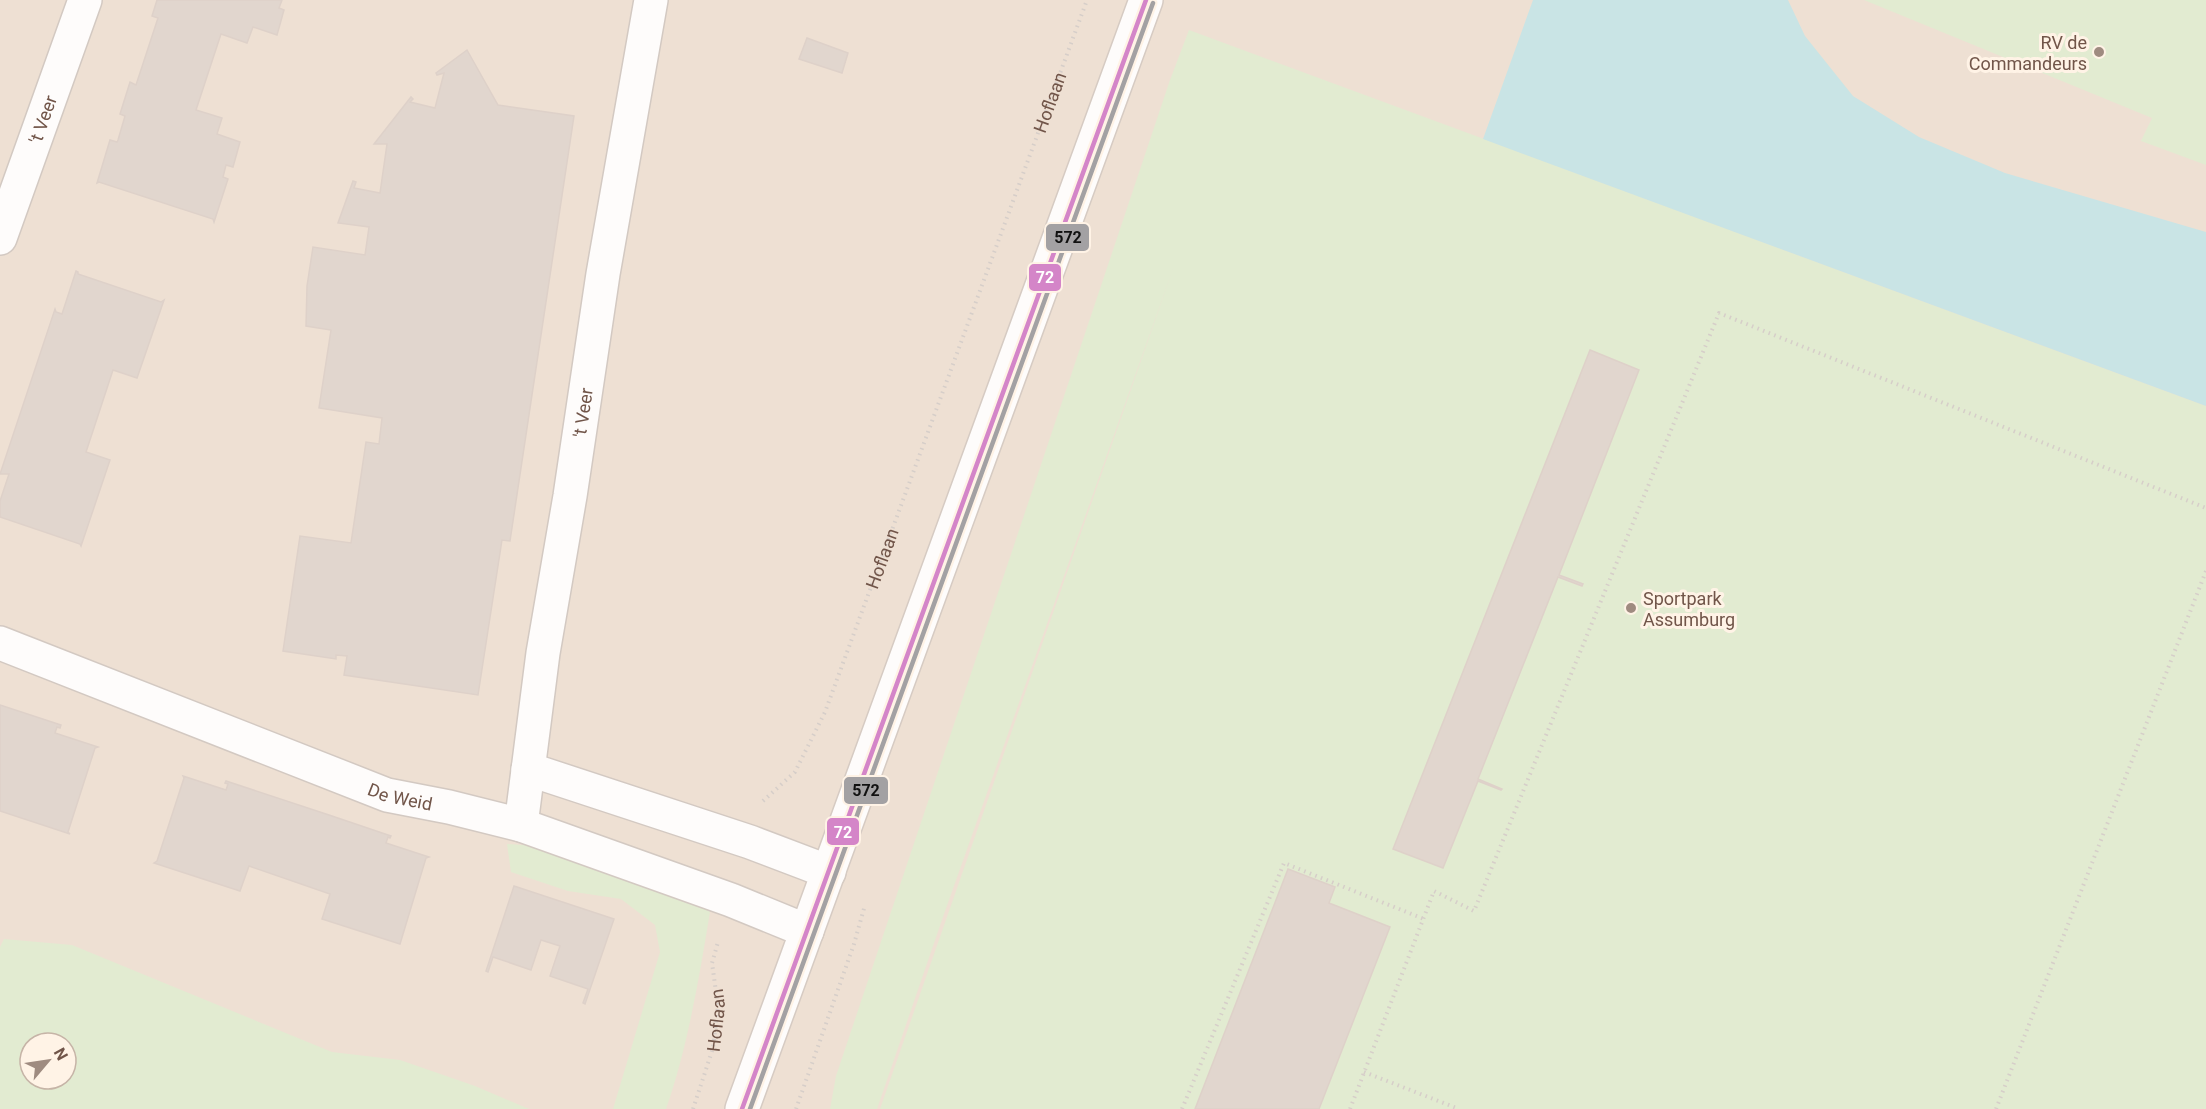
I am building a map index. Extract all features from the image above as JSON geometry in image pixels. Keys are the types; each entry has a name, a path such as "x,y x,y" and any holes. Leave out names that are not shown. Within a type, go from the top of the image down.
{"street":[{"name":"'t Veer","path":"0,238 85,0"},
{"name":"'t Veer","path":"521,825 543,653 570,496 603,274 651,0"},
{"path":"742,1109 1146,0"},
{"name":"De Weid","path":"0,643 387,795 449,807 521,825 731,900 807,931"},
{"path":"528,769 750,842 829,872"}],"path":[{"name":"Hoflaan","path":"750,842 759,804 795,772 825,711 1087,0"},
{"path":"1350,1109 1434,891 1474,910 1719,313 2206,508"},
{"path":"1996,1109 2206,571"},
{"path":"1182,1109 1284,862 1424,919"},
{"name":"Hoflaan","path":"693,1109 713,1048 718,1006 712,963 731,900"},
{"path":"796,1109 855,944"},
{"path":"1364,1072 1459,1109"}],"shaded area":[{"path":"0,0 2206,0 2206,1109 0,1109"}],"green space":[{"name":"RV de Commandeurs","path":"1864,0 2206,0 2206,165 2141,141 2152,118"},
{"name":"Sportpark Assumburg","path":"1189,30 2206,406 2206,1109 880,1109 1174,266 877,1109 830,1109 836,1076 1170,80"},
{"path":"507,844 551,847 682,889 710,912 687,1036 666,1109 613,1109 660,952 655,925 621,899 568,891 511,872"},
{"path":"4,939 72,945 332,1052 400,1060 475,1086 529,1109 0,1109 0,947"}],"water":[{"path":"1533,0 1788,0 1805,36 1853,96 1919,137 2005,173 2206,232 2206,406 1483,139"}],"building":[{"path":"157,0 282,0 279,8 284,10 277,35 253,27 247,43 221,34 196,110 222,118 217,134 240,142 233,167 226,165 223,177 228,179 214,222 213,219 97,183 110,140 117,142 118,140 125,116 120,114 130,82 136,85 158,18 152,16"},
{"path":"807,38 848,53 842,73 799,59"},
{"path":"467,50 498,105 574,116 510,541 502,540 478,695 344,675 347,656 336,655 336,659 283,651 300,536 351,543 366,442 379,444 382,418 319,408 331,330 306,326 307,286 313,247 365,255 369,227 338,223 353,181 356,182 354,188 380,193 387,144 374,144 411,97 413,99 410,102 435,108 444,73 437,75 436,73"},
{"path":"76,271 78,274 161,302 164,300 137,378 113,370 86,452 110,460 81,546 0,517 0,501 9,474 0,474 55,309 56,312 62,314"},
{"path":"1590,350 1639,370 1559,575 1583,584 1582,586 1558,577 1478,779 1502,789 1478,781 1443,868 1393,849"},
{"path":"0,705 61,725 60,728 57,727 55,733 98,747 95,748 68,832 70,834 0,811"},
{"path":"183,776 226,790 228,784 225,783 226,781 391,836 388,837 386,843 429,857 426,858 400,944 322,919 330,894 249,866 240,891 154,863 157,861"},
{"path":"1288,869 1335,887 1329,903 1390,927 1319,1109 1195,1109"},
{"path":"514,886 614,919 585,1004 583,1003 588,989 550,976 560,946 541,940 531,970 493,957 488,972 486,971"}],"transit line":[{"name":"72","path":"742,1109 1146,0"},
{"name":"572","path":"750,1109 1153,3"}],"place":[{"name":"RV de Commandeurs","path":"2099,52"},
{"name":"Sportpark Assumburg","path":"1631,608"}]}
